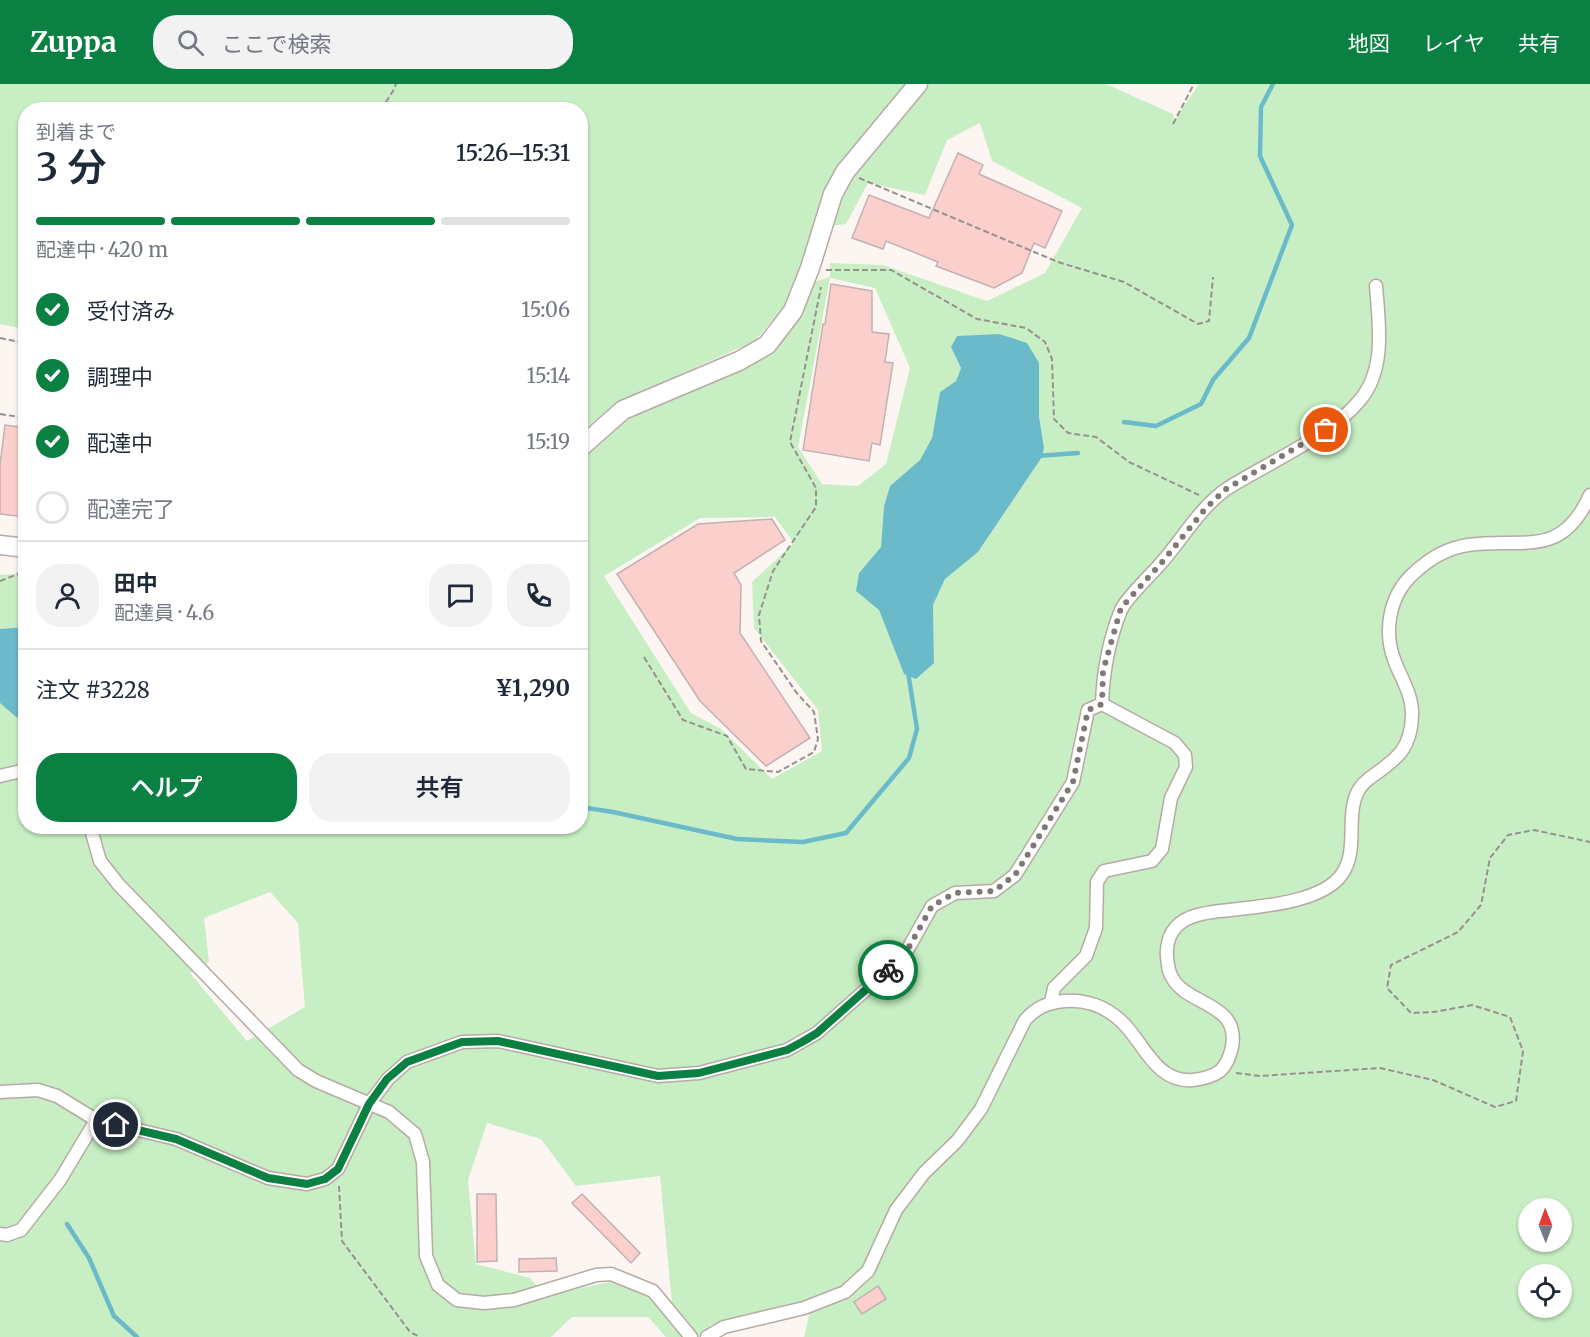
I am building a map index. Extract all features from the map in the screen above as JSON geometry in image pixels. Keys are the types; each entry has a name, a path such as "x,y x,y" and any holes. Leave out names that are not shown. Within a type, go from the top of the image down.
{"street":[{"path":"588,441 623,410 739,361 766,345 793,311 814,271 833,194 845,172 918,84"},
{"path":"1102,704 1103,671 1121,608 1206,508 1226,489 1326,430 1361,400 1372,379 1380,346 1376,286"},
{"path":"707,1337 724,1328 804,1308 845,1292 868,1271 896,1210 924,1173 957,1141 981,1109 1025,1020 1035,1009 1051,1002 1072,1000 1099,1005 1122,1022 1156,1066 1170,1076 1185,1080 1204,1079 1219,1072 1229,1060 1233,1042 1230,1024 1219,1010 1185,991 1173,981 1168,968 1167,950 1171,934 1180,923 1199,914 1281,903 1318,893 1333,884 1344,873 1350,855 1353,807 1358,791 1365,781 1397,758 1407,743 1412,716 1410,697 1389,645 1389,617 1398,592 1410,576 1427,561 1448,550 1470,545 1544,542 1559,534 1574,520 1590,495"},
{"path":"0,545 18,547"},
{"path":"1051,1002 1054,988 1086,956 1096,928 1097,882 1104,871 1152,861 1162,849 1171,798 1186,767 1185,755 1175,743 1102,704"},
{"path":"0,1092 38,1090 57,1096 96,1120 176,1139 268,1178 307,1184 325,1179 338,1169 369,1104 387,1079 407,1062 462,1042 498,1041 658,1076 699,1073 787,1050 817,1033 904,956 932,906 955,893 994,891 1015,875 1073,782 1088,710 1102,704"},
{"path":"0,776 18,772"},
{"path":"92,834 100,861 119,885 298,1070 316,1081 389,1112 415,1134 423,1162 426,1256 438,1285 457,1300 484,1303 514,1300 596,1275 611,1274 653,1292 691,1337"},
{"path":"0,1234 7,1235 21,1230 60,1180 96,1120"}],"path":[{"path":"386,102 396,84"},
{"path":"1173,124 1194,84"},
{"path":"845,172 1058,262 1124,282 1198,324 1209,321 1213,277"},
{"path":"644,657 683,720 727,736 746,769 778,772 814,752 818,739 814,712 796,692 762,641 759,615 773,571 816,507 816,488 790,442 821,285 814,271 829,269 891,270 977,319 1026,328 1045,342 1052,359 1054,419 1068,433 1096,436 1129,462 1199,495 1226,489"},
{"path":"0,338 18,342"},
{"path":"0,414 18,417"},
{"path":"0,581 18,575"},
{"path":"1219,1072 1260,1076 1380,1068 1433,1080 1495,1107 1515,1101 1523,1051 1510,1017 1472,1005 1434,1012 1411,1013 1387,988 1391,965 1458,932 1481,904 1490,858 1508,835 1534,830 1590,842"},
{"path":"338,1169 342,1241 410,1332 420,1337"}],"green space":[{"path":"0,84 1106,84 1173,114 1174,121 1199,84 1590,84 1590,1337 804,1337 812,1302 711,1325 698,1337 666,1337 648,1317 572,1317 551,1337 0,1337 0,703 18,717 18,834 588,834 588,434 778,346 814,282 830,277 830,263 883,265 987,301 1045,273 1082,208 992,161 980,123 947,140 925,195 868,183 846,224 813,228 789,300 755,341 618,402 588,426 588,102 18,102 18,328 0,324","holes":["830,278 875,288 910,368 886,464 858,486 822,484 798,447","957,336 1039,363 1039,416 1044,448 1042,457 978,552 945,579 933,605 934,663 904,674 879,610 859,573 881,547 884,506 890,486 920,460 932,438 940,392 956,381 961,368 951,347","775,517 794,543 752,582 754,628 818,710 822,751 772,779 721,729 691,713 604,576 700,518","270,892 298,923 305,1007 247,1041 190,973 209,962 204,918","487,1123 541,1139 576,1186 660,1176 672,1303 610,1282 546,1295 530,1278 476,1264 468,1180"]},
{"path":"18,571 18,628 0,629 0,575 16,574"}],"water":[{"path":"999,334 1027,343 1039,363 1039,416 1044,448 1042,457 978,552 945,579 933,605 934,663 916,679 904,674 879,610 856,591 859,573 881,547 884,506 890,486 920,460 932,438 940,392 956,381 961,368 951,347 957,336"},
{"path":"18,628 18,717 0,703 0,629"}],"building":[{"path":"958,153 983,165 979,174 1062,211 1045,248 1034,243 1022,273 994,288 936,266 938,262 886,241 883,249 852,238 869,195 929,218"},
{"path":"831,284 872,291 872,332 889,334 885,362 893,363 880,445 872,443 869,461 803,450"},
{"path":"5,425 18,427 18,516 0,514 0,465"},
{"path":"772,519 785,540 734,573 741,585 740,633 810,738 766,766 700,701 617,574 698,524"},
{"path":"477,1194 496,1194 497,1261 477,1262"},
{"path":"582,1194 640,1253 631,1263 572,1203"},
{"path":"556,1258 557,1271 519,1272 519,1259"},
{"path":"878,1286 886,1299 862,1314 854,1302"}],"waterway":[{"path":"1124,422 1156,426 1201,404 1213,380 1249,338 1292,225 1260,156 1261,107 1273,84"},
{"path":"1037,456 1078,453"},
{"path":"588,808 737,839 803,842 846,833 909,758 917,729 908,672"},
{"path":"67,1224 89,1258 114,1316 137,1337"}],"way so far":[{"path":"888,970 904,956 932,906 955,893 994,891 1015,875 1073,782 1088,710 1102,704 1103,671 1121,608 1206,508 1226,489 1326,430"}],"route":[{"path":"116,1125 176,1139 268,1178 307,1184 325,1179 338,1169 369,1104 387,1079 407,1062 462,1042 498,1041 658,1076 699,1073 787,1050 802,1042 817,1033 888,970"}]}
